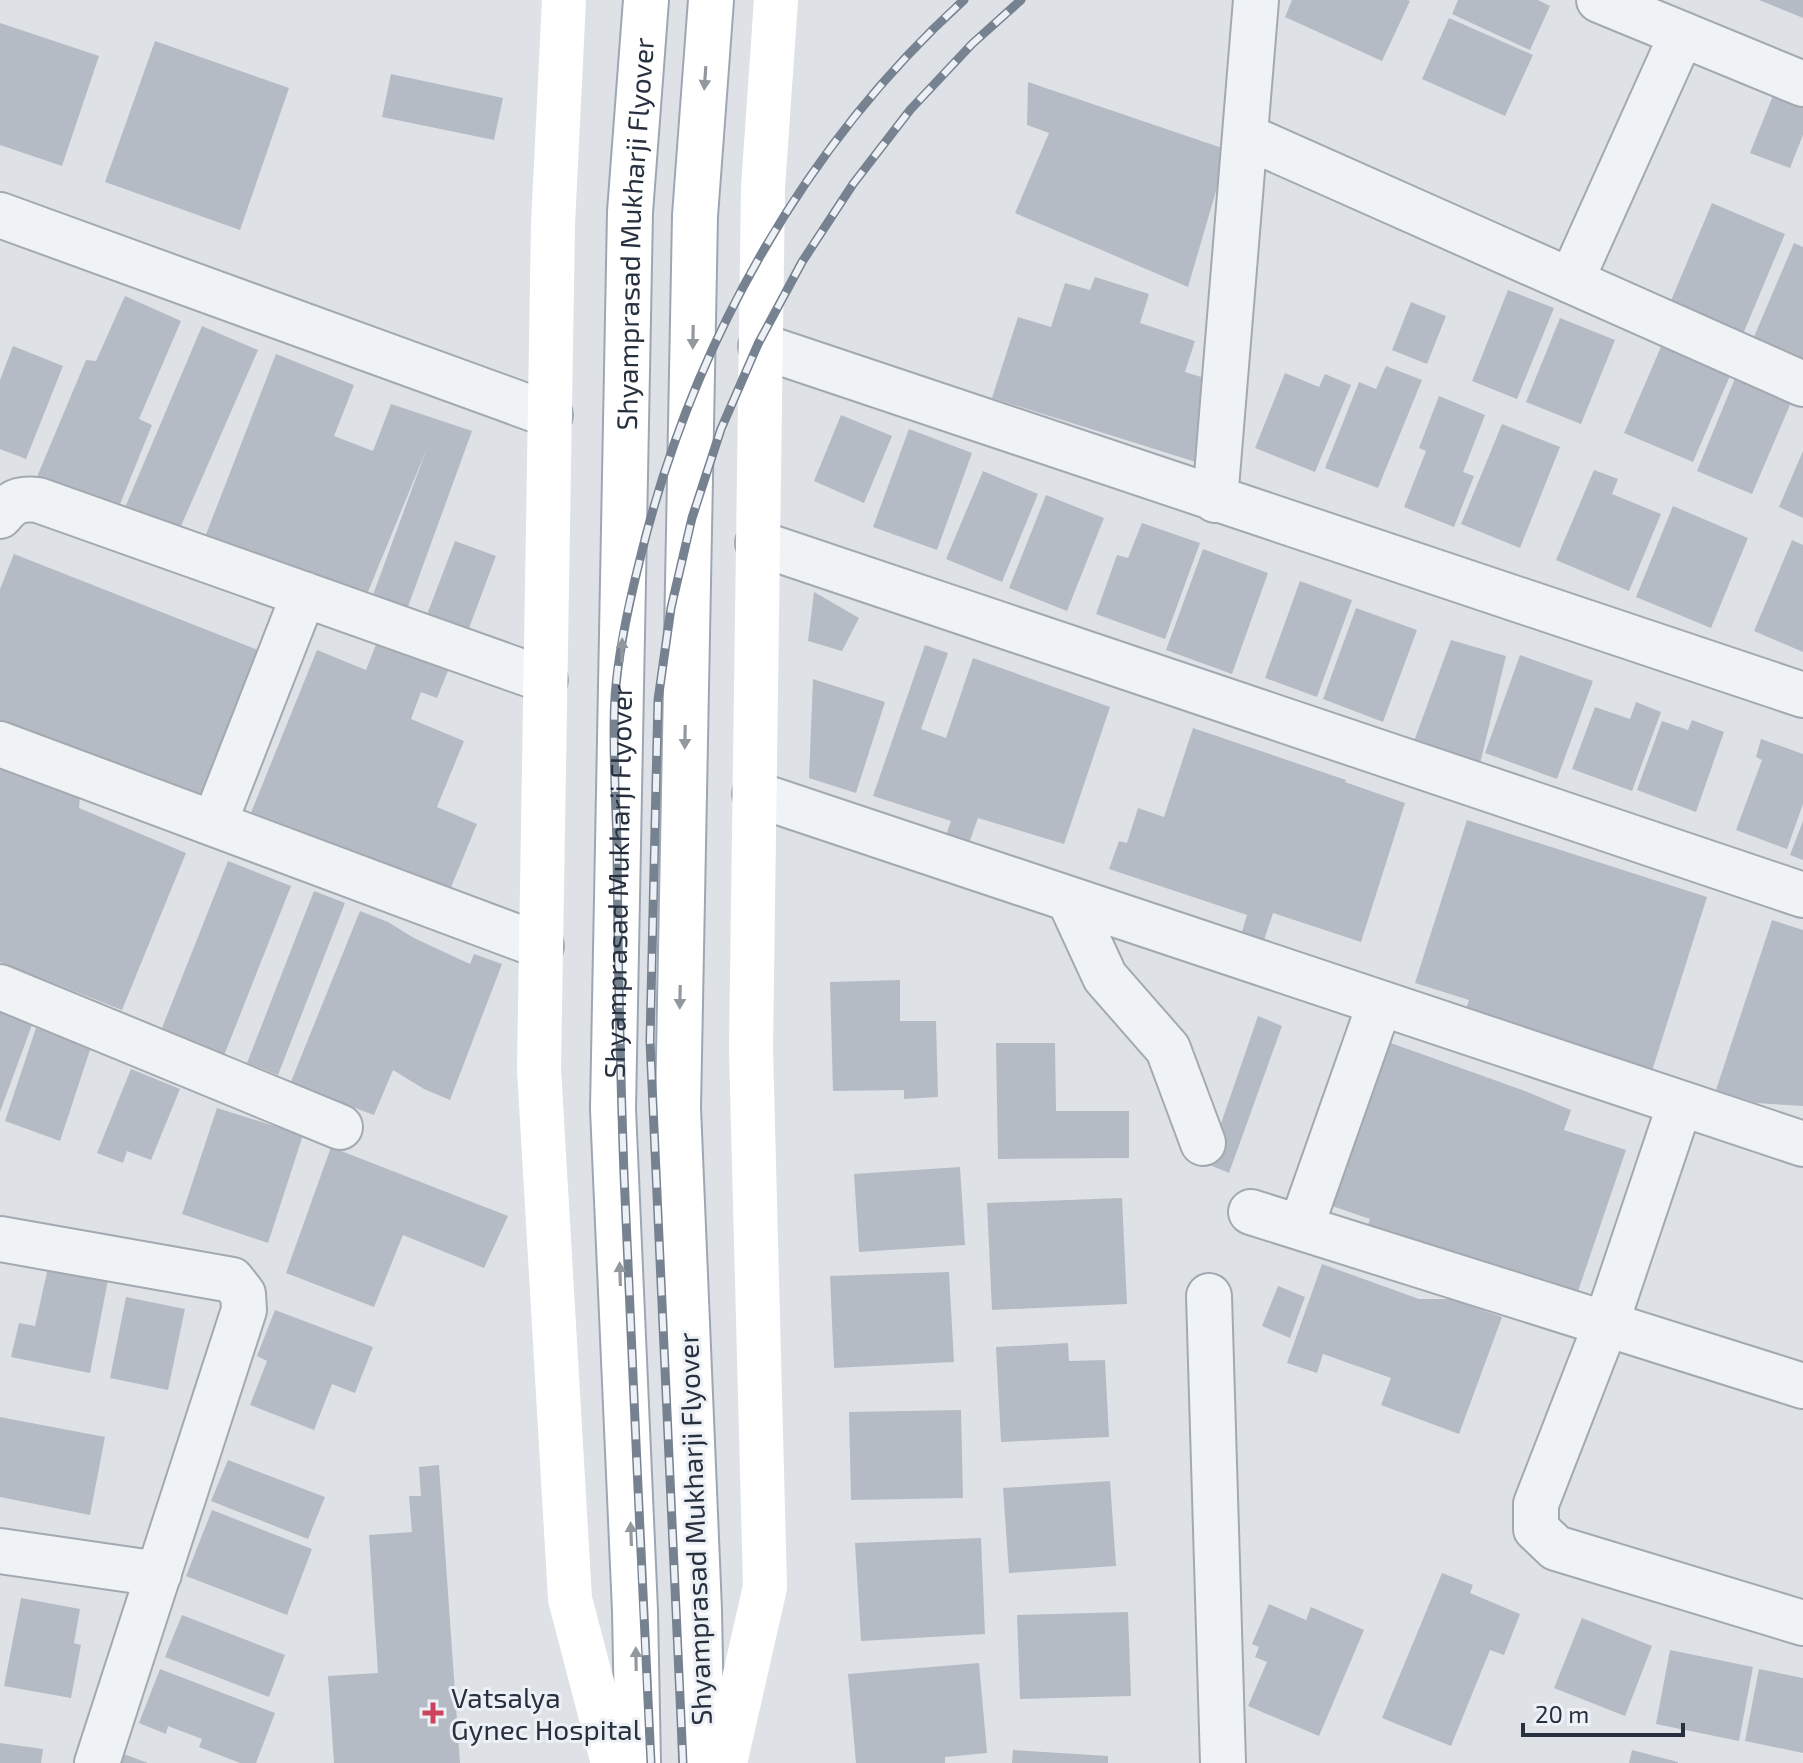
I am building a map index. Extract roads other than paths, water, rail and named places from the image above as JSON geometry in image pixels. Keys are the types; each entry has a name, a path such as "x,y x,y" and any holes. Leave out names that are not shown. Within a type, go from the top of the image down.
{"street":[{"path":"564,0 553,224 539,1069 570,1599 613,1763"},
{"name":"Shyamprasad Mukharji Flyover","path":"638,1763 635,1611 613,1109 630,212 646,0"},
{"name":"Shyamprasad Mukharji Flyover","path":"702,1763 699,1610 678,1108 695,216 711,0"},
{"path":"725,1763 765,1587 751,1049 763,188 776,0"},
{"path":"1215,500 1256,0"},
{"path":"1599,0 1803,84"},
{"path":"1571,281 1682,34"},
{"path":"1245,136 1803,384"},
{"path":"0,215 550,415"},
{"path":"761,346 1803,695"},
{"path":"0,516 11,502 24,498 38,500 545,680"},
{"path":"758,543 1803,895"},
{"path":"214,824 304,594"},
{"path":"0,744 541,946"},
{"path":"755,794 1803,1144"},
{"path":"1069,899 1105,977 1168,1049 1203,1143"},
{"path":"0,987 340,1127"},
{"path":"1301,1227 1380,1003"},
{"path":"1680,1104 1606,1324 1536,1504 1536,1529 1556,1548 1803,1623"},
{"path":"0,1211 104,1258"},
{"path":"1251,1212 1803,1386"},
{"path":"0,1239 232,1280 243,1294 244,1310 97,1763"},
{"path":"1209,1296 1223,1763"},
{"path":"0,1551 159,1574"}],"railway":[{"path":"651,1763 621,1092 614,734 621,645 662,480 722,328 761,255 804,185 853,119 906,57 964,0"},
{"path":"683,1763 650,1041 658,700 671,608 692,518 721,429 758,344 802,262 853,184 910,110 972,44 1021,0"}],"place":[{"name":"Vatsalya Gynec Hospital","path":"433,1713"}]}
